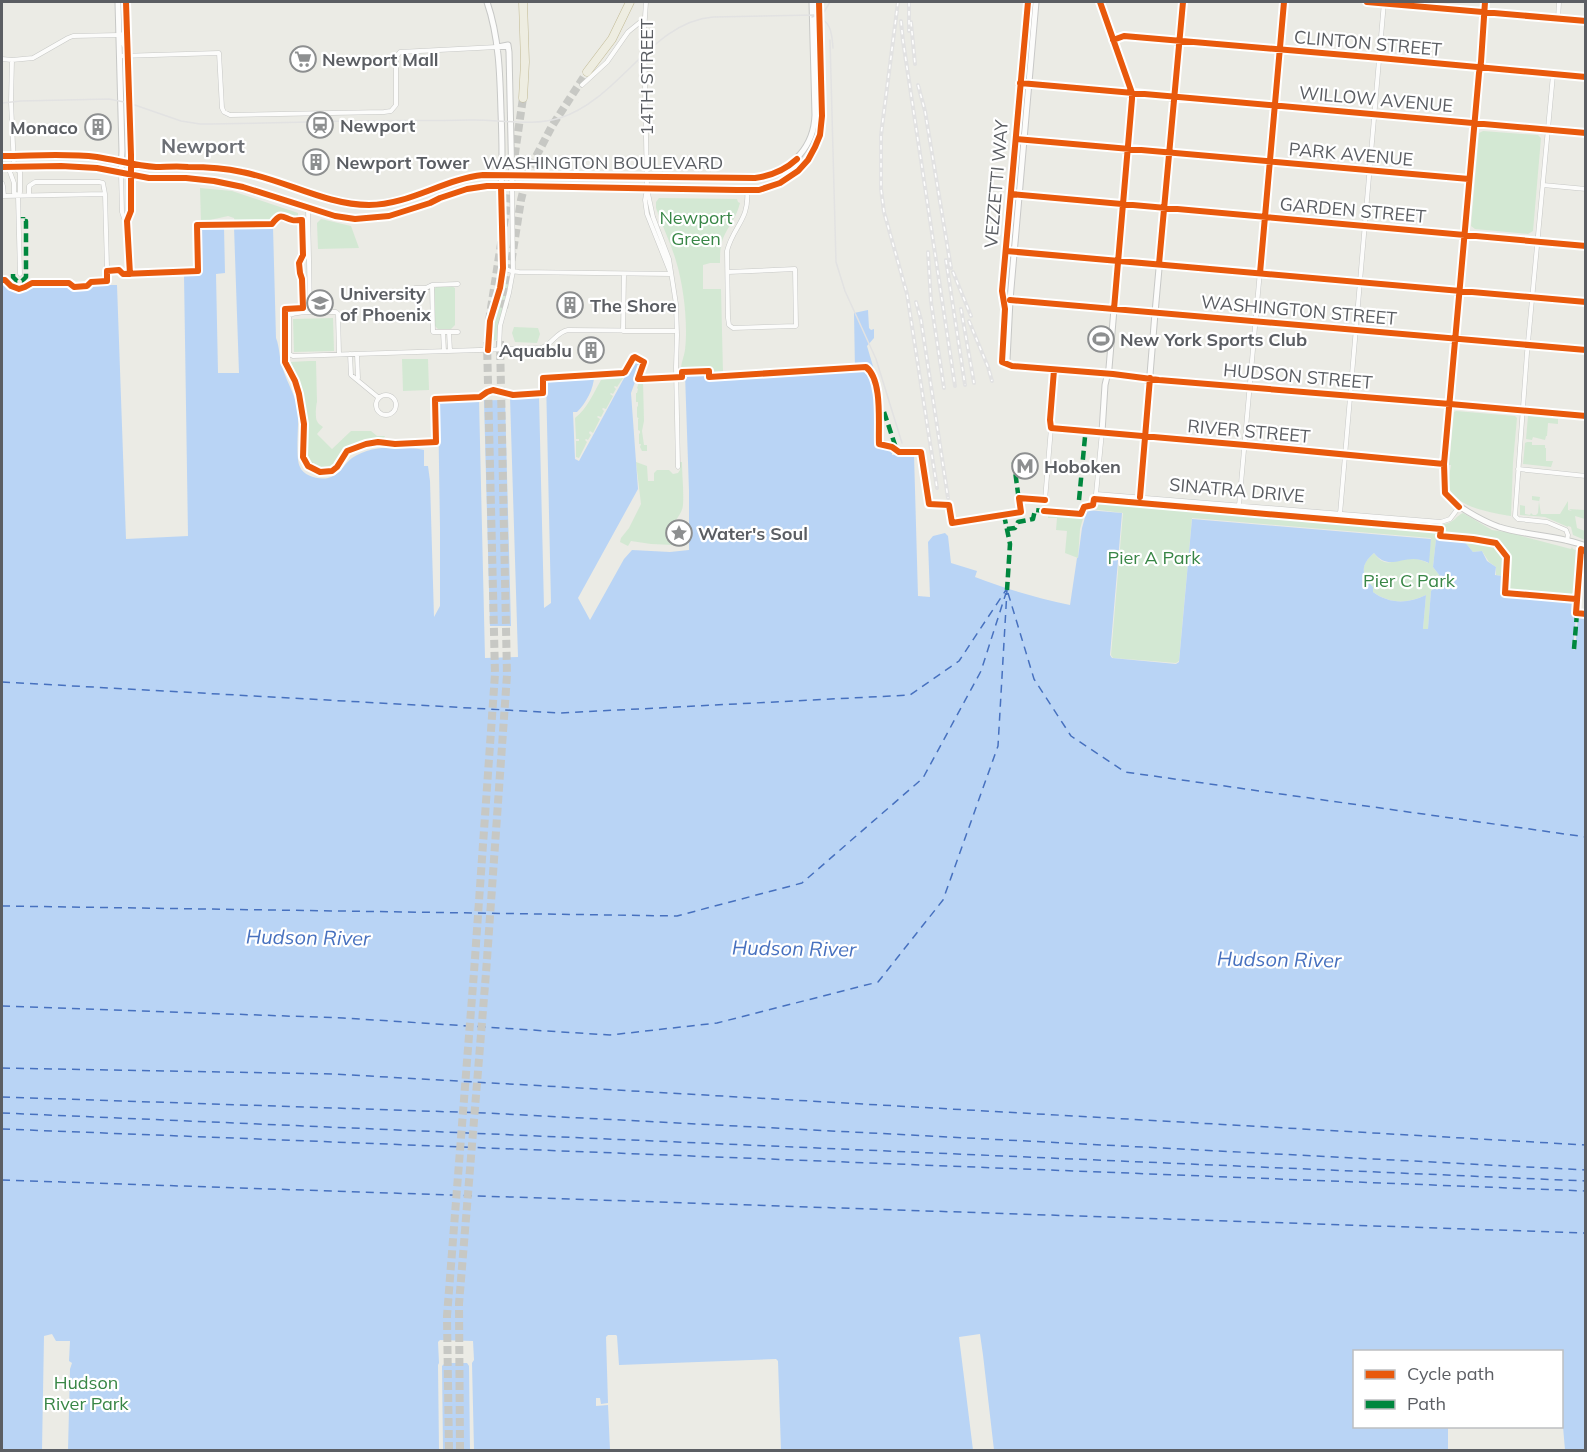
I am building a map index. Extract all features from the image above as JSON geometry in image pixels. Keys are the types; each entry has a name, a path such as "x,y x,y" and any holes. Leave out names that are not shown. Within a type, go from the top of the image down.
{"highway":[{"path":"518,2 524,43"},
{"path":"523,2 524,98"},
{"path":"587,72 609,44 630,2"}],"street":[{"path":"118,2 122,213 127,221"},
{"path":"126,2 131,211 127,221 130,273"},
{"path":"487,2 498,47 500,70 503,268 500,288 490,321 488,350"},
{"name":"14TH STREET","path":"646,2 644,19 646,176 653,217 669,259 675,299 678,467"},
{"path":"812,2 817,39"},
{"path":"817,39 819,2"},
{"path":"1010,300 1036,2"},
{"path":"1100,2 1132,93 1102,432"},
{"path":"1140,497 1183,2"},
{"path":"1239,506 1284,2"},
{"path":"1367,2 1586,21"},
{"path":"1340,514 1384,2"},
{"path":"1485,2 1444,464 1445,494 1460,507 1498,527 1586,546"},
{"path":"1558,19 1559,2"},
{"path":"582,85 603,67 628,32 644,19"},
{"path":"2,59 33,58 73,36 122,35 128,52"},
{"name":"CLINTON STREET","path":"1113,40 1124,36 1586,77"},
{"name":"WASHINGTON BOULEVARD","path":"2,156 97,157 157,167 228,169 340,201 367,205 396,202 472,176 512,174 763,177 783,169 799,157 813,132 817,39"},
{"name":"WASHINGTON BOULEVARD","path":"2,167 98,168 149,178 186,178 220,182 343,218 390,216 467,189 482,187 759,190 791,177 805,164 820,135 822,117 817,39"},
{"path":"120,56 128,52 219,53 221,106 228,115 384,112 391,111 396,105 396,59 400,52 508,45 513,272 510,293 500,326 499,350"},
{"path":"12,60 14,167 10,172 14,183 14,193 18,196"},
{"path":"1553,75 1522,411 1516,518 1547,522 1566,530 1567,541"},
{"name":"WILLOW AVENUE","path":"1029,84 1586,133"},
{"name":"PARK AVENUE","path":"1024,140 1469,179"},
{"path":"14,167 20,172 18,196 20,274"},
{"path":"728,272 795,270 796,326 730,327 728,322 728,272 728,247 745,215 746,177"},
{"path":"29,195 29,186 35,182 103,183 105,186 107,267"},
{"path":"2,183 3,196 105,194"},
{"path":"1544,185 1586,189"},
{"name":"GARDEN STREET","path":"1019,195 1586,246"},
{"path":"308,208 310,312"},
{"path":"1014,252 1586,302"},
{"path":"503,268 513,272 671,274"},
{"path":"623,331 624,274"},
{"path":"415,288 458,284"},
{"path":"432,285 433,332 458,332"},
{"name":"WASHINGTON STREET","path":"1010,300 1586,350"},
{"name":"HUDSON STREET","path":"1010,300 1006,362 1008,365 1586,416"},
{"path":"339,354 339,314 310,312 289,315 290,354 293,356 544,348 561,332 568,330 677,331"},
{"path":"446,332 447,351"},
{"path":"350,354 351,375 379,398"},
{"path":"357,354 358,379"},
{"path":"1045,500 1053,370"},
{"path":"387,395 393,398 396,407 393,412 386,415 380,413 376,408 379,398 387,395"},
{"name":"RIVER STREET","path":"1051,428 1444,464"},
{"name":"SINATRA DRIVE","path":"1102,432 1096,494 1441,522 1450,519 1460,507"},
{"path":"1518,469 1586,476"}],"green space":[{"path":"1483,131 1538,135 1541,138 1533,231 1528,234 1475,229 1471,226 1479,133"},
{"path":"200,188 232,191 298,213 298,225 292,225 292,222 285,218 278,219 274,224 266,221 235,223 234,218 228,216 201,222"},
{"name":"Newport Green","path":"659,198 737,199 740,203 722,241 720,263 703,265 703,289 721,289 723,373 715,373 711,369 681,369 686,340 686,317 679,271 656,208"},
{"path":"321,219 351,226 359,248 318,249 317,223"},
{"path":"505,278 510,280 497,340 490,341 492,320"},
{"path":"450,285 455,288 455,325 451,329 438,329 435,326 434,289 437,286"},
{"path":"333,318 334,351 294,352 293,319"},
{"path":"514,327 538,328 540,334 537,343 515,342 512,333"},
{"path":"402,359 428,359 429,390 403,391"},
{"path":"316,361 316,417 318,423 323,427 317,434 332,449 351,431 371,431 377,436 385,436 383,440 367,441 352,446 326,470 313,466 306,460 305,450 308,437 306,422 308,421 304,396 294,370 289,365 290,362"},
{"path":"623,378 617,387 614,387 616,389 613,394 610,394 613,396 606,409 603,408 601,417 597,417 600,419 593,433 590,431 591,435 588,440 585,440 587,442 579,458 576,457 576,441 579,439 576,439 575,418 587,405 601,380"},
{"path":"643,381 642,431 647,451 642,451 641,444 639,444 638,402 636,402 639,382"},
{"path":"1454,412 1517,418 1511,516 1469,505 1454,496 1450,490 1451,465 1449,465"},
{"path":"1528,416 1558,419 1558,424 1548,423 1545,440 1533,437 1532,440 1526,439"},
{"path":"1527,442 1532,442 1532,445 1545,445 1546,461 1553,461 1551,467 1523,464"},
{"path":"636,462 647,466 648,481 654,481 654,473 657,470 678,473 680,462 682,462 683,505 673,526 674,545 631,541 628,546 620,542 641,504"},
{"path":"1097,495 1428,525 1449,523 1463,513 1492,530 1520,534 1571,549 1572,547 1578,551 1575,597 1502,591 1503,576 1496,575 1496,567 1489,562 1482,551 1473,552 1463,540 1436,539 1433,567 1440,576 1431,591 1428,630 1423,629 1426,595 1405,601 1392,601 1379,596 1373,592 1373,587 1364,574 1364,566 1374,553 1386,562 1409,558 1428,563 1431,538 1192,518 1179,661 1176,663 1113,658 1111,655 1123,513 1091,509 1091,502 1096,502"},
{"path":"1532,496 1540,497 1541,514 1560,514 1568,501 1568,510 1585,510 1585,519 1575,516 1577,528 1585,531 1585,540 1573,535 1571,527 1545,517 1520,515 1520,505 1525,506 1525,514 1536,515 1538,513 1539,501 1532,500"},
{"path":"1048,513 1084,515 1080,529 1078,558 1065,553 1067,531 1056,530 1057,518 1048,518"}],"water":[{"name":"Hudson River","path":"224,227 225,273 216,274 218,373 239,373 234,227 273,227 276,338 282,365 297,407 298,456 300,467 305,473 312,477 332,477 352,458 377,449 397,447 424,450 424,466 428,466 430,481 434,617 440,606 438,401 505,400 510,397 539,396 544,608 551,603 546,379 594,376 593,386 586,400 577,412 573,412 575,459 579,461 635,358 642,363 631,393 638,489 578,598 590,620 624,559 632,550 670,552 689,550 685,374 707,374 708,379 855,371 854,313 868,310 869,328 874,329 874,338 867,346 875,373 877,446 892,450 892,455 914,454 918,596 930,597 928,542 933,536 945,533 948,536 951,563 977,571 975,577 1022,593 1070,605 1087,510 1122,513 1110,655 1112,658 1176,664 1179,662 1192,519 1431,539 1429,563 1413,559 1386,562 1374,553 1364,566 1364,574 1373,587 1373,592 1379,596 1392,601 1406,601 1426,595 1423,629 1428,629 1431,591 1440,576 1433,567 1436,539 1464,541 1473,552 1482,551 1487,561 1496,567 1495,575 1503,576 1502,595 1579,603 1580,610 1586,610 1585,1450 1565,1450 1563,1350 1353,1350 1353,1428 1448,1428 1448,1450 2,1450 2,282 11,289 19,291 32,285 68,284 69,289 92,288 93,285 117,285 126,539 188,536 184,275 200,274 199,228"}],"pier":[{"path":"510,397 518,657 485,658 479,399 484,401 490,626 511,626 505,400"},
{"path":"1503,576 1506,576 1505,592 1580,600 1578,611 1585,612 1585,616 1578,616 1575,650 1573,649 1575,601 1502,595"},
{"path":"52,1334 56,1341 70,1341 69,1361 72,1363 68,1450 42,1450 44,1336"},
{"path":"980,1334 994,1450 973,1450 959,1337"},
{"path":"608,1335 617,1336 619,1365 776,1359 778,1361 781,1450 610,1450 608,1405 596,1406 596,1398 600,1398 601,1404 608,1403 606,1337"},
{"path":"440,1340 473,1341 474,1450 470,1450 469,1366 467,1363 445,1363 442,1366 443,1450 439,1450 438,1342"}],"ferry route":[{"path":"2,682 560,713 910,695 959,661 1006,590"},
{"path":"2,1006 343,1018 610,1035 717,1023 878,982 943,900 998,746 1007,590"},
{"path":"2,906 677,916 802,883 923,778 981,671 1006,593"},
{"path":"1008,593 1034,679 1071,736 1125,772 1586,837"},
{"path":"2,1068 333,1074 1586,1145"},
{"path":"2,1097 485,1113 1586,1170"},
{"path":"2,1113 1586,1181"},
{"path":"2,1129 1586,1191"},
{"path":"2,1180 1586,1233"}],"tunnel":[{"path":"504,308 521,200 528,172 552,126 587,72"},
{"path":"513,167 523,98"},
{"path":"489,321 511,179"},
{"path":"460,1450 459,1304 507,675 500,341"},
{"path":"449,1450 447,1316 495,674 487,342"}],"tram line":[{"path":"812,17 824,12 830,2"},
{"path":"2,103 109,99 129,103 181,121 200,124 469,120 537,122 560,118 581,108 600,95 653,46 671,32 691,22 713,17 814,15 827,24 831,32 833,48"},
{"path":"830,40 836,262 845,291 876,359 902,443"}],"railway":[{"path":"898,2 881,135 881,189 884,212 907,294 937,488"},
{"path":"909,2 909,31"},
{"path":"901,21 955,386"},
{"path":"911,22 915,64"},
{"path":"918,85 925,111 951,268"},
{"path":"928,252 931,302 944,388"},
{"path":"946,260 965,385"},
{"path":"953,272 971,316"},
{"path":"916,302 921,320 948,498"},
{"path":"961,309 974,383"},
{"path":"969,321 992,381"}],"marked path":[{"path":"13,274 17,281 22,281 26,277 26,221 23,221 23,217"},
{"path":"884,412 897,451"},
{"path":"1079,500 1085,437"},
{"path":"1016,462 1014,463 1019,501"},
{"path":"1007,529 1015,528 1018,522 1033,519 1035,510 1044,511"},
{"path":"1004,515 1010,544 1007,590"},
{"path":"1574,649 1577,613"}],"cycle path":[{"path":"126,2 131,155 131,211 127,221 130,274"},
{"path":"2,167 97,168 149,178 214,181 243,187 335,216 355,219 389,216 467,189 487,186 759,190 780,183 798,171 808,160 820,135 822,116 819,2"},
{"name":"VEZZETTI WAY","path":"1028,2 1002,291 1005,309 1002,362 1012,366 1159,380 1586,416"},
{"path":"1100,2 1132,93 1114,309"},
{"path":"1159,264 1183,2"},
{"path":"1260,273 1284,2"},
{"path":"1367,2 1586,21"},
{"path":"1459,507 1445,493 1444,464 1485,2"},
{"path":"1113,40 1124,36 1586,77"},
{"path":"1020,83 1586,133"},
{"name":"VEZZETTI WAY","path":"1016,139 1469,179"},
{"path":"2,156 85,156 156,167 202,167 228,170 258,176 337,201 369,205 398,201 454,181 483,175 755,178 777,172 797,159"},
{"path":"488,350 490,321 500,288 503,268 501,186"},
{"name":"VEZZETTI WAY","path":"1011,194 1586,246"},
{"path":"2,280 19,289 32,283 69,283 74,287 87,286 91,282 107,281 107,271 119,270 123,274 198,271 197,225 272,224 282,216 302,220 303,255 299,263 303,308 285,309 285,362 299,394 304,424 303,457 308,466 320,472 332,471 347,451 366,444 436,442 435,399 480,397 493,390 513,395 543,393 543,378 623,373 635,357 644,362 638,379 682,377 682,372 709,371 709,377 866,367 875,382 877,392 879,444 892,447 899,452 921,452 929,504 949,505 952,523 1021,512 1019,498 1045,500"},
{"name":"VEZZETTI WAY","path":"1006,251 1586,302"},
{"path":"1010,300 1586,350"},
{"path":"1054,370 1051,428 1444,464"},
{"path":"1140,497 1150,378"},
{"path":"1044,511 1081,514 1084,507 1093,505 1094,499 1441,529 1440,536 1496,543 1507,557 1505,593 1576,599"},
{"path":"1586,551 1581,549 1576,613 1586,614"}],"place":[{"name":"Newport Mall","path":"303,59"},
{"name":"Newport","path":"320,125"},
{"name":"Monaco","path":"98,127"},
{"name":"Newport Tower","path":"316,162"},
{"name":"University of Phoenix","path":"320,303"},
{"name":"The Shore","path":"570,305"},
{"name":"New York Sports Club","path":"1101,339"},
{"name":"Aquablu","path":"591,350"},
{"name":"Hoboken","path":"1025,466"},
{"name":"Water's Soul","path":"679,533"}],"district":[{"name":"Newport","path":"203,145"}],"park label":[{"name":"Pier A Park","path":"1154,557"},
{"name":"Pier C Park","path":"1409,580"},
{"name":"Hudson River Park","path":"86,1392"}]}
